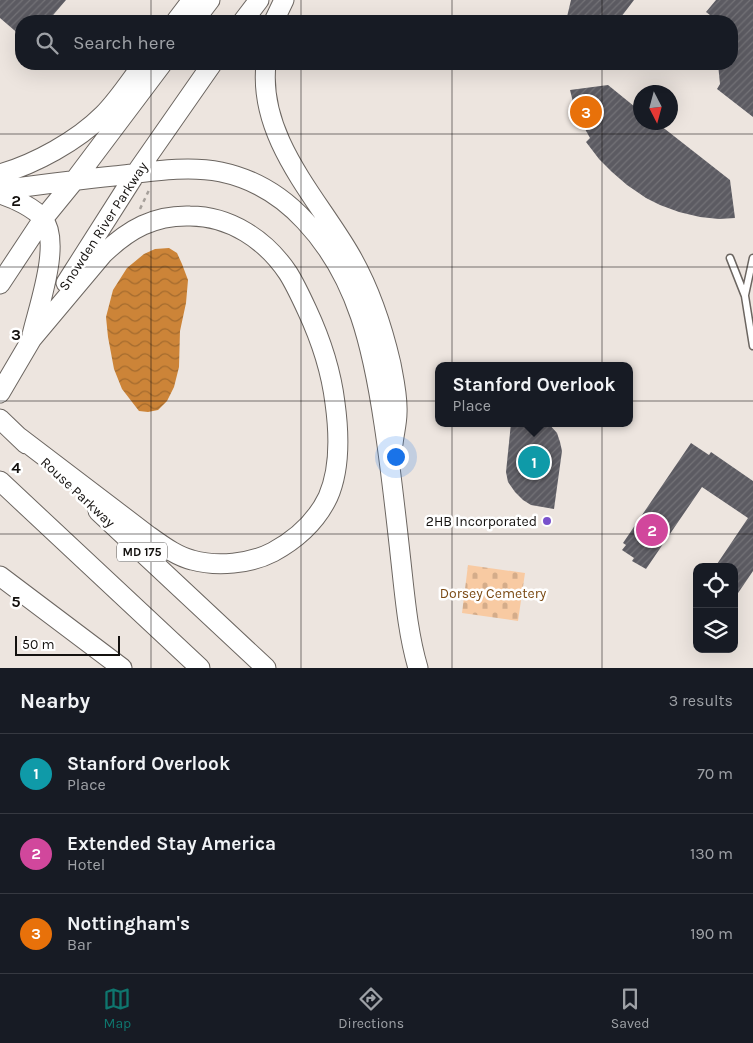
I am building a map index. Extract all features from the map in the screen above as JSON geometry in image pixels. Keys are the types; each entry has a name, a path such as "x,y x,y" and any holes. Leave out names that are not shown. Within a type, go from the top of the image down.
{"main road":[{"path":"181,15 192,0"},
{"path":"199,15 210,0"},
{"path":"248,15 259,0"},
{"path":"277,15 284,0"},
{"path":"0,174 44,156 86,129 102,115 139,70"},
{"path":"0,284 43,219 157,70"},
{"name":"Snowden River Parkway","path":"0,394 30,341 136,173 208,70"},
{"path":"266,70 266,95 271,118 280,142 292,165 349,252 363,278 376,310 394,381 397,413 390,465"},
{"path":"0,190 136,173 189,169 221,172 244,179 273,193 293,208 316,232 336,261 349,286 361,314 371,348 390,465 407,619 418,668"},
{"path":"0,194 25,205 43,219 50,235 50,259 30,341"},
{"path":"19,436 162,545 191,560 225,564 245,562 266,556 299,536 317,516 328,496 334,475 337,451 338,421 333,387 325,354 315,327 288,272 273,253 256,238 238,227 200,216 180,216 148,222 130,232 103,254 30,341"},
{"name":"Rouse Parkway","path":"0,419 266,668"},
{"path":"0,481 200,668"},
{"path":"0,576 122,668"}],"lane":[{"path":"730,258 745,296 753,346"},
{"path":"745,296 753,258"}],"path":[{"path":"138,214 150,188"}],"green space":[{"name":"Dorsey Cemetery","path":"468,565 525,573 518,621 462,613"}],"water":[{"path":"169,248 177,253 188,280 186,303 180,331 179,367 174,387 167,401 158,410 139,411 122,389 114,369 106,317 113,290 127,268 144,254 155,249"}],"building":[{"path":"0,0 66,0 53,15 15,15 15,31 0,18"},
{"path":"571,0 634,0 623,15 567,15"},
{"path":"716,0 753,0 753,117 717,89 720,84 719,70 738,70 738,15 710,15 706,12"},
{"path":"608,85 633,105 633,130 666,130 730,180 735,218 700,217 679,212 646,198 627,185 599,159 586,142 590,138 574,106 570,90"},
{"path":"511,427 552,427 557,433 562,451 554,509 531,505 523,500 508,482 506,472"},
{"path":"691,443 709,455 711,452 753,481 753,571 738,593 738,563 718,563 748,518 702,487 646,569 632,561 634,558 622,550 626,545 623,543"}],"place":[{"name":"Nottingham's","path":"586,112"},
{"name":"Stanford Overlook","path":"534,462"},
{"name":"2HB Incorporated","path":"547,521"},
{"name":"Extended Stay America","path":"652,530"}]}
